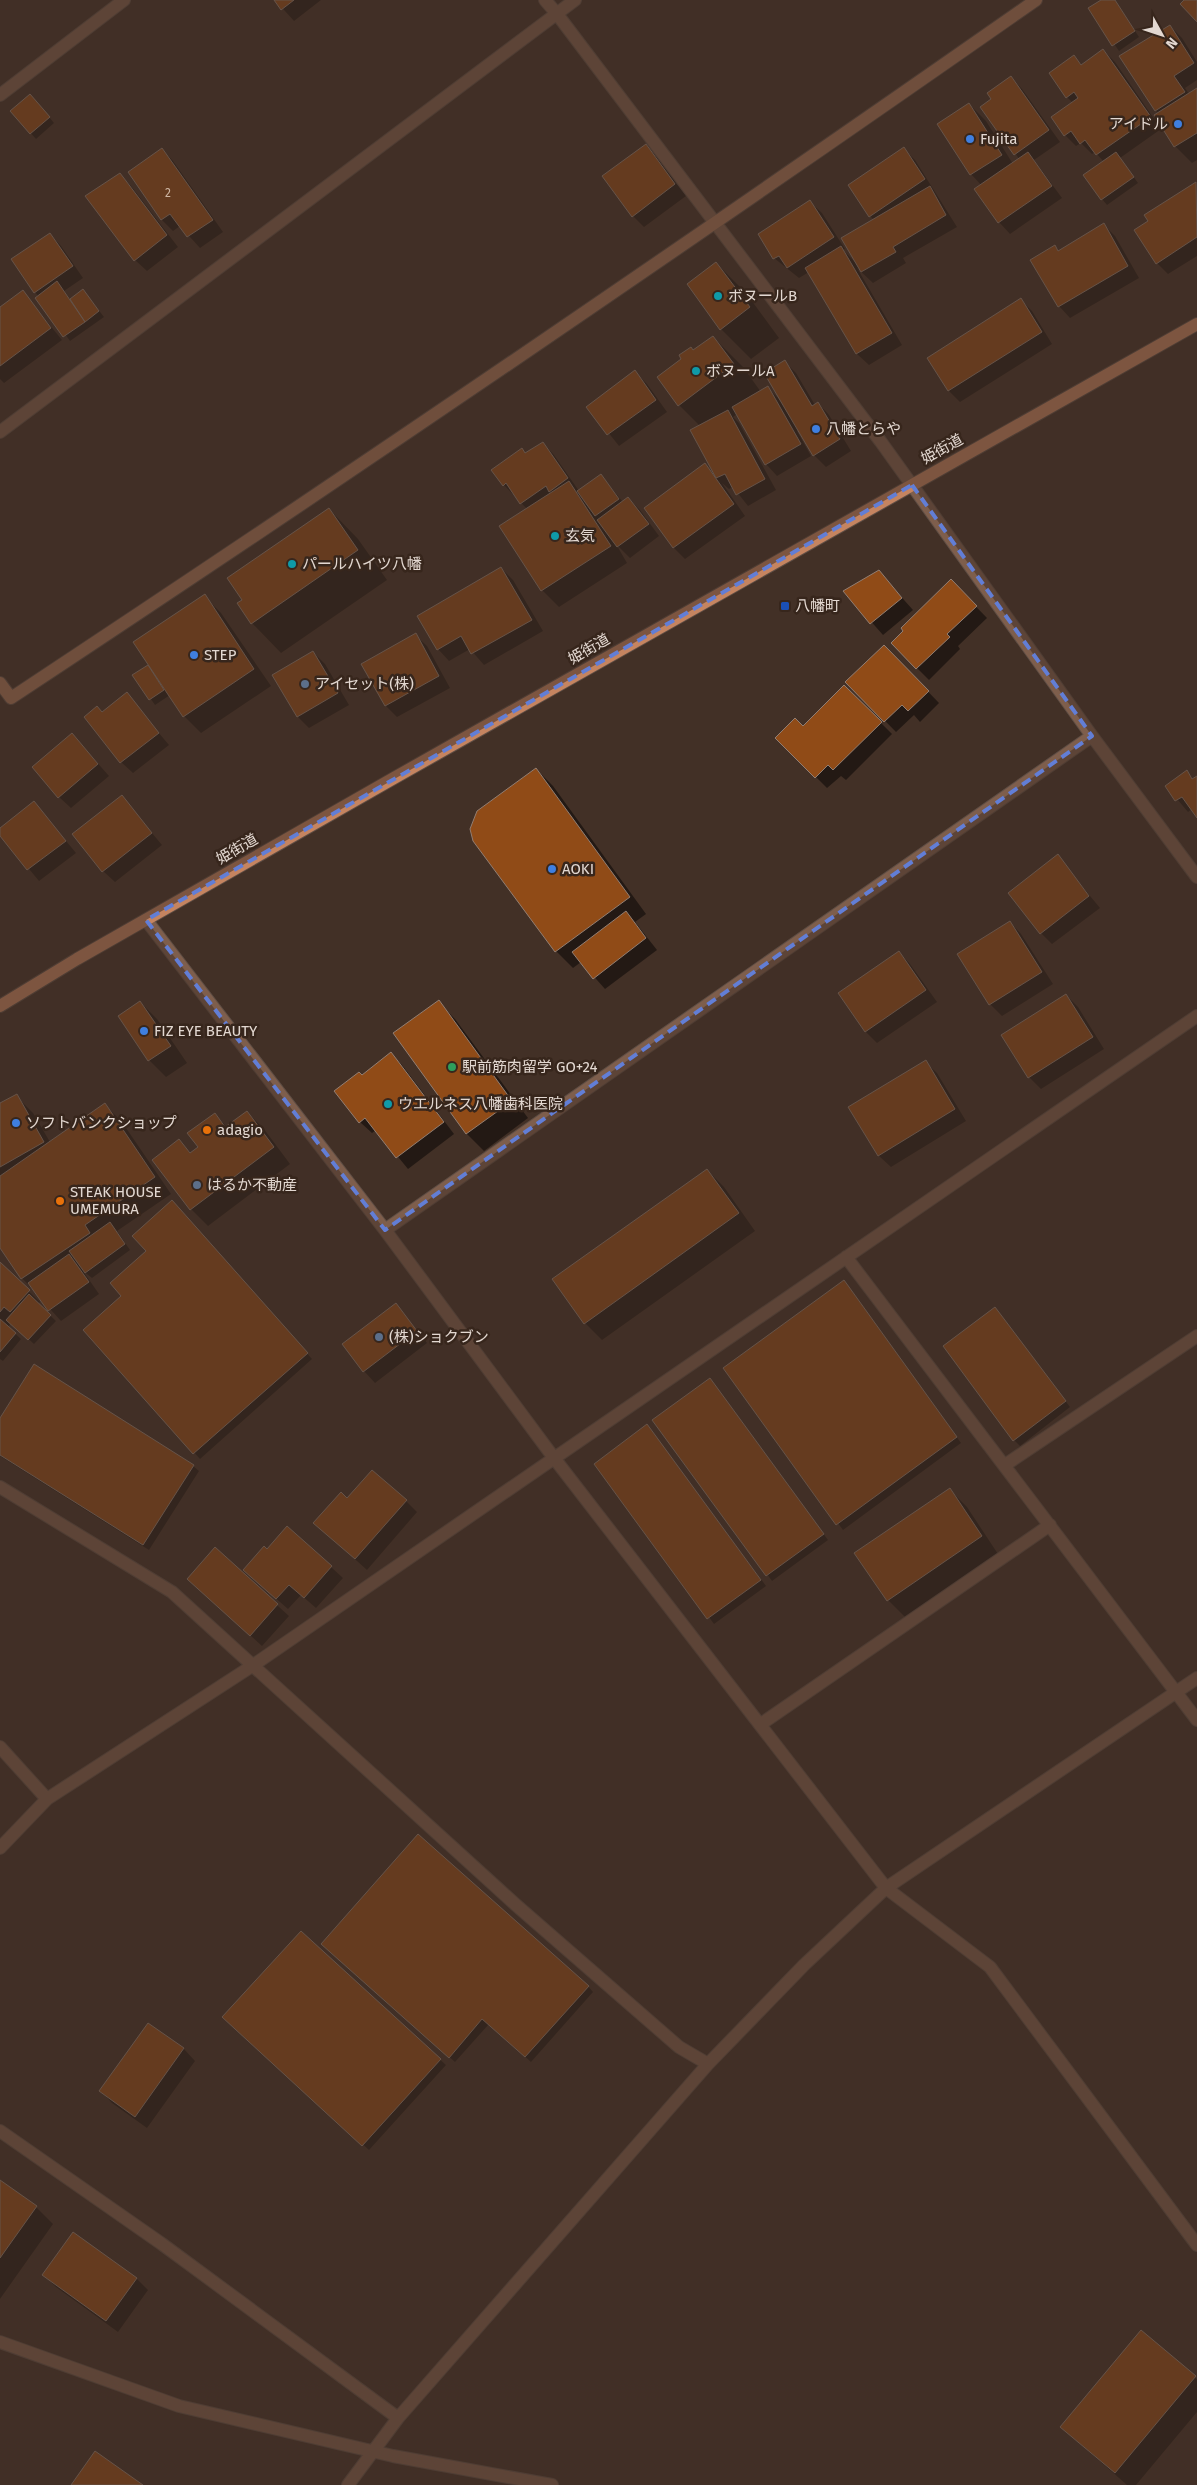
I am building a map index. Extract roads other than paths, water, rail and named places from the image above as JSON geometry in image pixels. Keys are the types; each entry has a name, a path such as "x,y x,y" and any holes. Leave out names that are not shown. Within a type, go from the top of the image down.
{"main road":[{"name":"姫街道","path":"0,1006 146,920 1197,324"}],"street":[{"path":"0,95 124,0"},
{"path":"545,0 912,485 1092,736 1192,860 1197,877"},
{"path":"0,432 575,0"},
{"path":"0,683 11,698 715,224 1036,0"},
{"path":"385,1230 1092,736"},
{"path":"146,920 385,1230 554,1458 886,1888 990,1967 1197,2245"},
{"path":"0,1848 47,1799 252,1666 1197,1016"},
{"path":"846,1257 1197,1720"},
{"path":"1005,1465 1197,1336"},
{"path":"0,1487 172,1592 516,1905 679,2047 708,2064"},
{"path":"761,1724 1050,1525"},
{"path":"348,2485 398,2418 708,2064 804,1965 886,1888 1197,1678"},
{"path":"0,1747 47,1799"},
{"path":"0,2131 162,2244 398,2418"},
{"path":"0,2342 179,2406 372,2452 552,2485"}],"place":[{"name":"アイドル","path":"1178,124"},
{"name":"Fujita","path":"970,139"},
{"name":"ボヌールB","path":"718,296"},
{"name":"ボヌールA","path":"696,371"},
{"name":"八幡とらや","path":"816,429"},
{"name":"玄気","path":"555,536"},
{"name":"パールハイツ八幡","path":"292,564"},
{"name":"八幡町","path":"785,606"},
{"name":"STEP","path":"194,655"},
{"name":"アイセット(株)","path":"305,684"},
{"name":"AOKI","path":"552,869"},
{"name":"FIZ EYE BEAUTY","path":"144,1031"},
{"name":"駅前筋肉留学 GO+24","path":"452,1067"},
{"name":"ウエルネス八幡歯科医院","path":"388,1104"},
{"name":"ソフトバンクショップ","path":"16,1123"},
{"name":"adagio","path":"207,1130"},
{"name":"はるか不動産","path":"197,1185"},
{"name":"STEAK HOUSE UMEMURA","path":"60,1201"},
{"name":"(株)ショクブン","path":"379,1337"}]}
